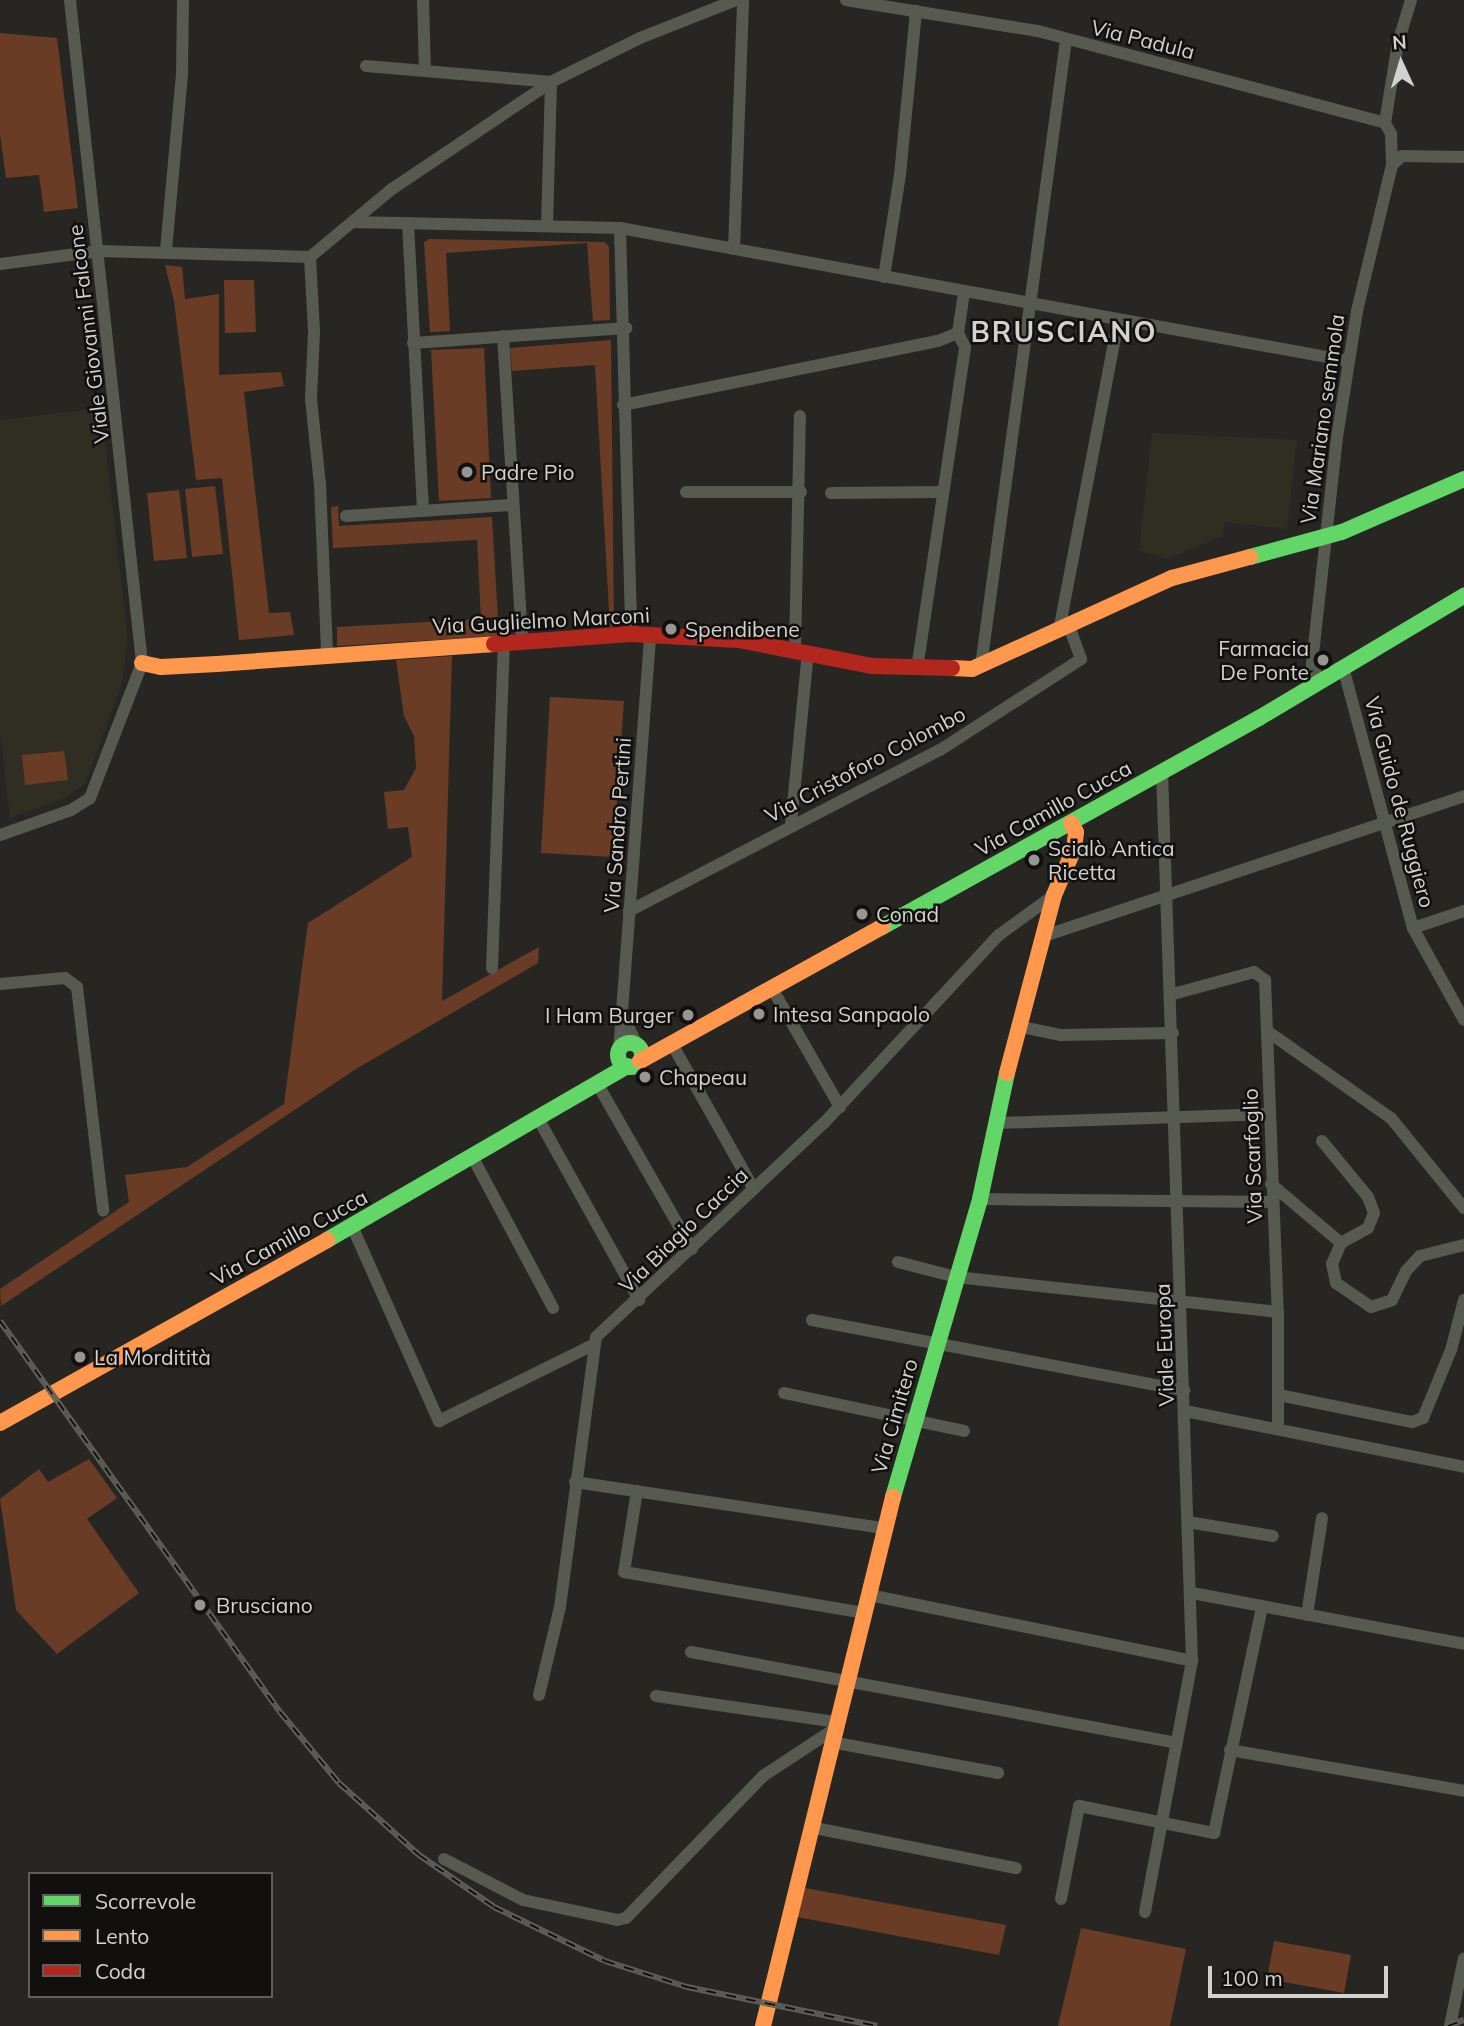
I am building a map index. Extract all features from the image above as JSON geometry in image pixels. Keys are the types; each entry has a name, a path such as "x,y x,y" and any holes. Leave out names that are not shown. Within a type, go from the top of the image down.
{"street":[{"name":"Viale Giovanni Falcone","path":"70,0 142,663"},
{"path":"166,250 182,74 183,0"},
{"path":"423,0 425,71"},
{"path":"0,264 99,251 166,250 310,257 392,189 551,82 640,38 736,0"},
{"path":"734,249 743,0"},
{"name":"Via Padula","path":"846,0 894,4 916,11 1066,40 1385,123"},
{"path":"1392,165 1391,134 1385,123 1398,43 1411,0"},
{"path":"884,277 900,175 916,11"},
{"path":"981,666 1066,40"},
{"path":"366,66 551,82"},
{"path":"548,226 551,82"},
{"path":"1392,165 1402,156 1464,157"},
{"name":"Via Mariano semmola","path":"1318,680 1312,665 1324,537 1348,361 1392,165"},
{"path":"354,222 620,228 1118,322 1348,361"},
{"path":"408,223 423,511"},
{"path":"620,228 626,328 623,405 631,634"},
{"path":"310,257 314,332 311,399 320,484 327,654"},
{"path":"917,669 965,347 958,332 964,293"},
{"path":"1064,629 1118,322"},
{"path":"413,343 626,328"},
{"path":"623,405 924,344 958,332"},
{"path":"503,336 522,639"},
{"path":"791,825 801,651 800,416"},
{"path":"981,666 1172,578 1324,537 1464,479"},
{"path":"687,492 801,492"},
{"path":"831,493 942,492"},
{"path":"346,516 513,505"},
{"name":"Via Camillo Cucca","path":"0,1423 539,1120 598,1085 630,1055 666,1047 773,990 1163,772 1464,596"},
{"name":"Via Cristoforo Colombo","path":"629,911 940,750 1081,659 1064,629"},
{"name":"Via Guglielmo Marconi","path":"142,663 161,667 504,640 631,634 739,640 917,669 981,666"},
{"name":"Via Sandro Pertini","path":"630,1055 624,1018 629,911 650,635"},
{"path":"492,968 504,640"},
{"path":"0,825 0,835 71,810 90,798 142,663"},
{"name":"Via Guido de Ruggiero","path":"1343,667 1382,823 1413,928 1463,1015"},
{"name":"Viale Europa","path":"1145,1912 1192,1661 1173,994 1163,772"},
{"path":"1044,936 1464,796"},
{"name":"Via Cimitero","path":"764,2026 884,1528 980,1199 1017,1026 1054,895 1074,849 1076,832 1071,823"},
{"name":"Via Biagio Caccia","path":"593,1345 596,1336 639,1300 840,1107 974,959 1032,907 1054,895"},
{"path":"1413,928 1464,911"},
{"name":"Via Scarfoglio","path":"1173,994 1254,971 1261,974 1267,1031 1278,1312 1278,1429"},
{"path":"0,984 65,978 77,987 103,1210"},
{"path":"773,990 840,1107"},
{"name":"Via Sandro Pertini","path":"624,1018 630,1055"},
{"path":"1017,1026 1061,1035 1173,1033"},
{"path":"1267,1031 1391,1118 1464,1208"},
{"path":"666,1047 751,1184"},
{"path":"598,1085 692,1249"},
{"path":"998,1123 1270,1114"},
{"path":"539,1120 639,1300"},
{"path":"1322,1141 1368,1197 1374,1213 1368,1228 1341,1243 1332,1264 1336,1283 1371,1307 1392,1300 1405,1272 1420,1256 1464,1245"},
{"path":"473,1158 553,1308"},
{"path":"1271,1184 1341,1243"},
{"path":"980,1199 1272,1202"},
{"path":"352,1226 439,1421 593,1345"},
{"path":"898,1262 956,1277 1181,1299 1278,1312"},
{"path":"1279,1395 1412,1422 1423,1418 1451,1350 1464,1300"},
{"path":"812,1320 1184,1390"},
{"path":"539,1695 560,1606 593,1345"},
{"path":"784,1393 964,1431"},
{"path":"1185,1411 1464,1467"},
{"path":"575,1482 884,1528"},
{"path":"637,1491 624,1572 864,1613"},
{"path":"1307,1615 1322,1518"},
{"path":"1188,1522 1273,1536"},
{"path":"1192,1593 1464,1644"},
{"path":"869,1595 1192,1661"},
{"path":"1061,1899 1079,1806 1214,1833 1262,1606"},
{"path":"691,1652 1177,1743"},
{"path":"656,1696 834,1732 998,1773"},
{"path":"444,1859 523,1900 617,1920 626,1918 763,1776 834,1732"},
{"path":"1230,1750 1464,1791"},
{"path":"810,1827 1016,1868"},
{"path":"1450,2026 1464,1958"}],"shaded area":[{"path":"0,33 57,38 78,208 44,212 39,175 6,178 0,135"},
{"path":"429,239 605,242 609,247 610,320 593,321 587,243 446,253 450,331 430,332 424,242"},
{"path":"165,265 182,267 185,299 219,294 219,375 281,372 284,386 244,392 269,613 290,612 294,635 239,640 222,478 196,480 174,301"},
{"path":"224,280 254,280 256,332 225,333"},
{"path":"611,340 614,625 610,628 595,365 512,371 510,348"},
{"path":"484,348 491,498 439,501 431,350"},
{"path":"101,408 128,639 122,684 85,784 66,798 10,818 0,732 0,420"},
{"path":"1152,433 1297,440 1287,529 1225,522 1222,536 1167,559 1139,550"},
{"path":"215,486 223,554 192,557 185,489"},
{"path":"179,490 187,558 154,561 147,493"},
{"path":"338,506 339,526 492,517 499,636 337,646 337,627 481,619 477,540 333,548 331,507"},
{"path":"452,656 442,1001 539,947 538,963 356,1069 1,1306 0,1289 129,1202 125,1175 187,1167 284,1104 308,923 412,857 408,827 388,829 384,792 404,790 416,768 414,736 404,716 396,660"},
{"path":"550,697 624,701 613,857 541,853"},
{"path":"64,751 68,780 25,785 22,755"},
{"path":"89,1459 117,1498 87,1519 139,1593 57,1654 16,1610 0,1499 39,1469 48,1482"},
{"path":"805,1888 1006,1925 999,1955 797,1917"},
{"path":"1081,1928 1186,1949 1170,2026 1058,2026"},
{"path":"1274,1941 1351,1955 1344,1993 1267,1979"}],"railway":[{"path":"0,1321 280,1712 339,1783 419,1855 494,1907 605,1961 687,1987 877,2026"},
{"path":"1448,2026 1464,2020"}],"traffic: fast":[{"path":"1250,557 1342,532 1464,479"},
{"path":"882,927 1259,718 1464,596"},
{"path":"630,1043 638,1047 642,1055 638,1063 630,1067 622,1063 618,1055 622,1047 630,1043"},
{"path":"327,1240 627,1066"},
{"path":"893,1497 980,1199 1007,1073"}],"traffic: slow":[{"path":"952,668 972,669 1172,578 1250,557"},
{"path":"142,663 161,667 217,664 494,644"},
{"path":"1007,1073 1054,895 1074,849 1076,832 1071,823"},
{"path":"640,1061 882,927"},
{"path":"0,1423 327,1240"},
{"path":"763,2026 893,1497"}],"traffic: jam":[{"path":"494,644 631,634 739,640 872,666 952,668"}],"place":[{"name":"Padre Pio","path":"467,472"},
{"name":"Spendibene","path":"671,629"},
{"name":"Farmacia De Ponte","path":"1323,660"},
{"name":"Scialò Antica Ricetta","path":"1034,860"},
{"name":"Conad","path":"862,914"},
{"name":"Intesa Sanpaolo","path":"759,1014"},
{"name":"I Ham Burger","path":"688,1015"},
{"name":"Chapeau","path":"645,1077"},
{"name":"La Morditità","path":"80,1357"},
{"name":"Brusciano","path":"200,1605"}],"district":[{"name":"BRUSCIANO","path":"1064,332"}]}
